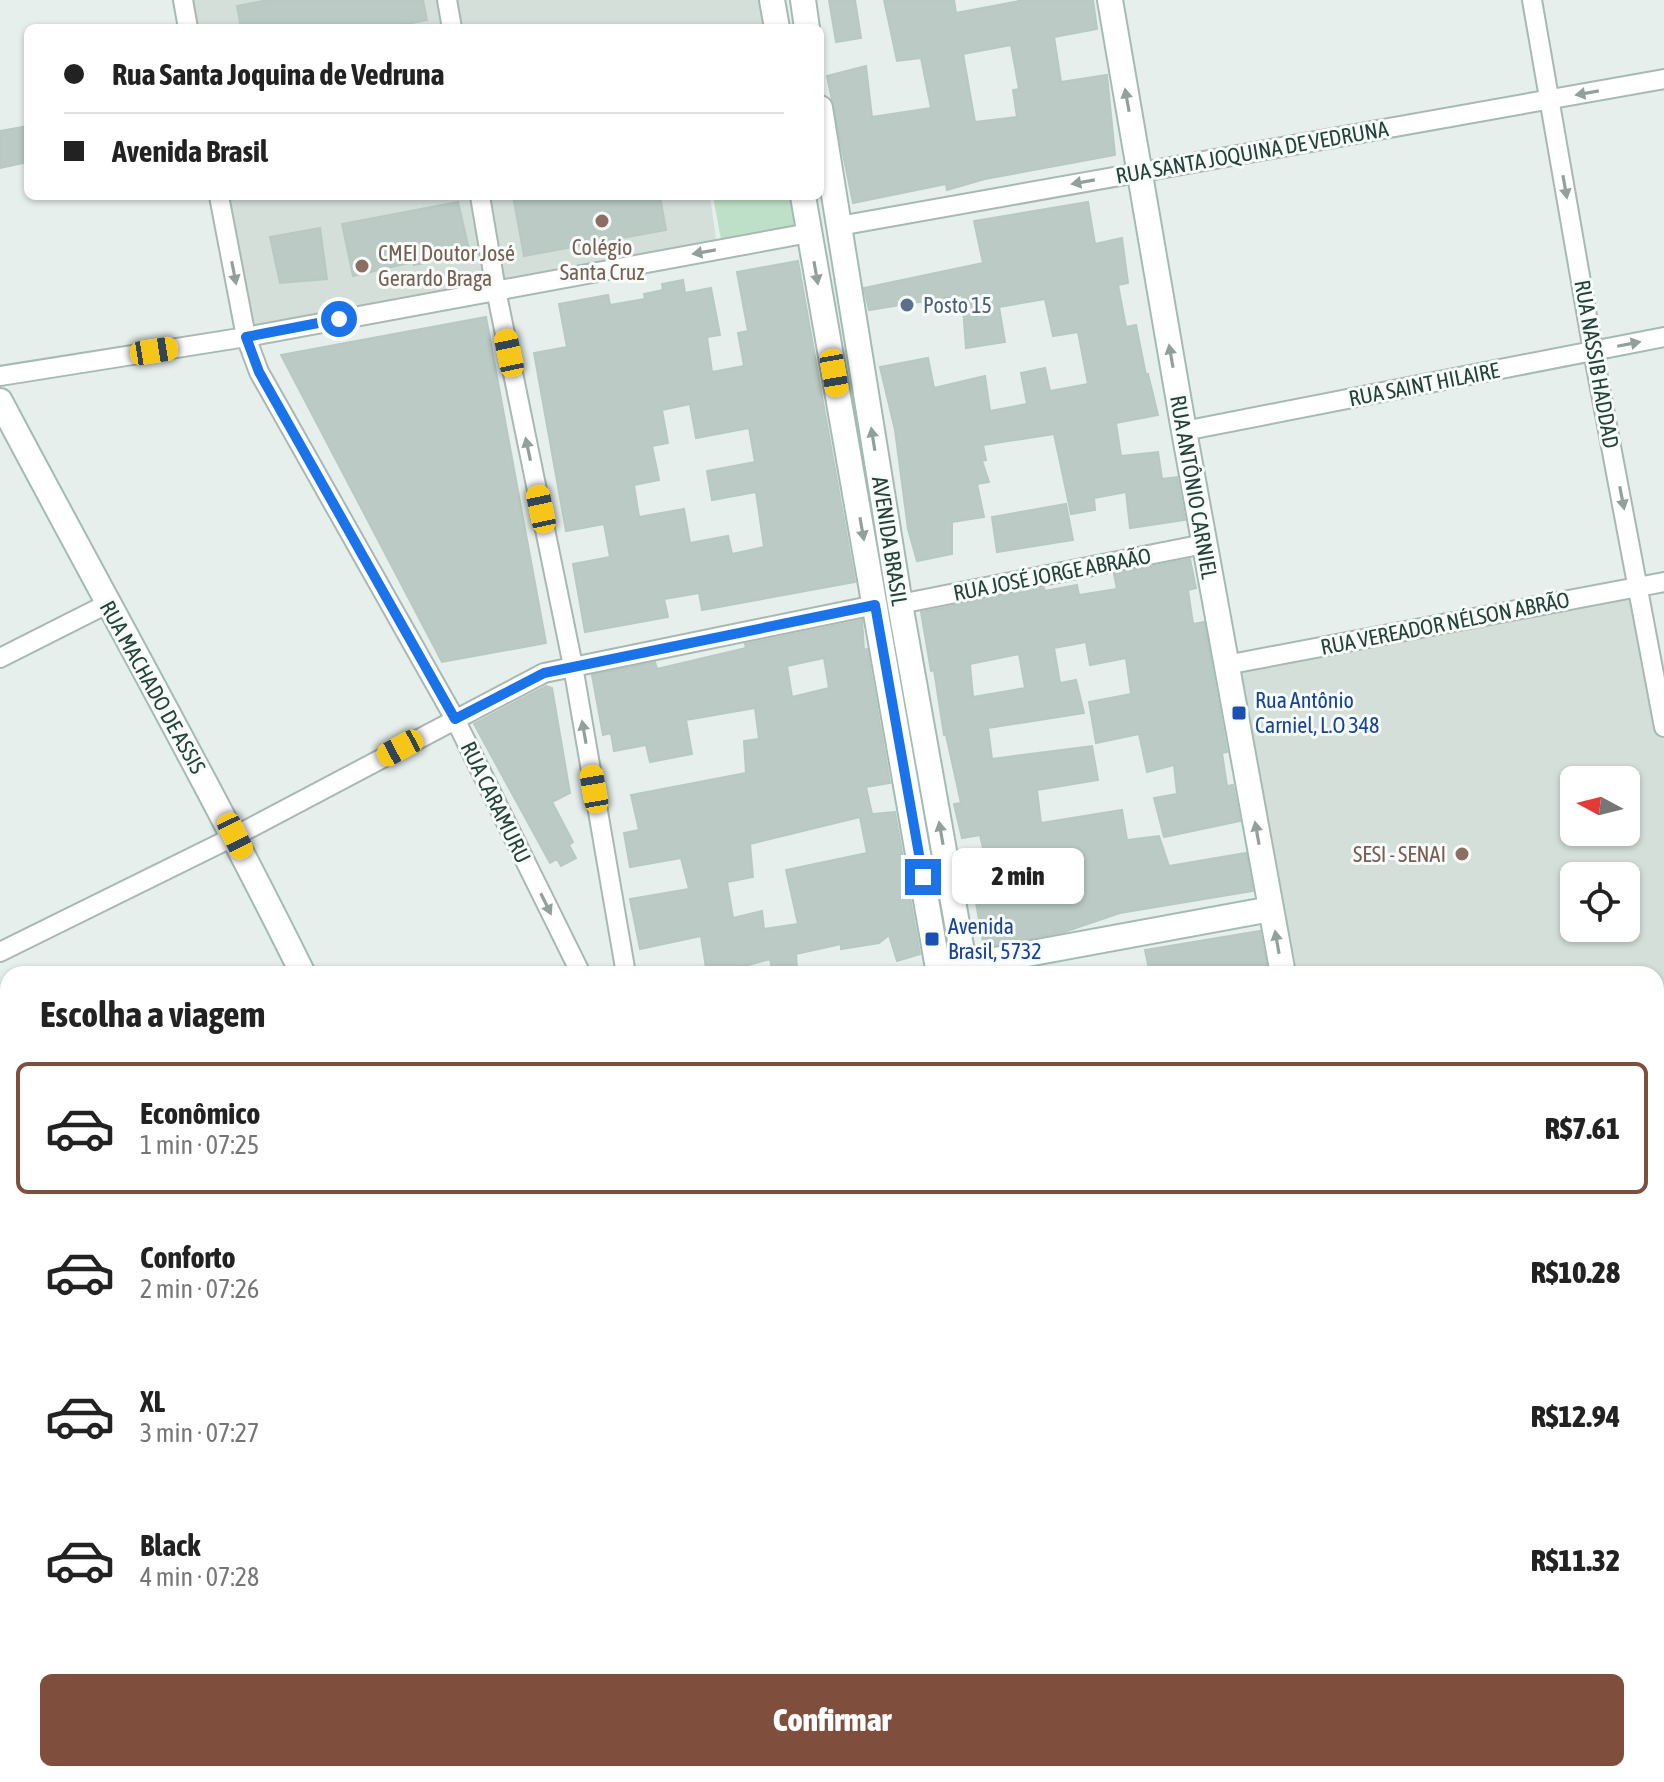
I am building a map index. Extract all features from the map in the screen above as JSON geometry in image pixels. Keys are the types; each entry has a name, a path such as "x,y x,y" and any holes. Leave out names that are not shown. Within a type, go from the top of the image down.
{"street":[{"path":"183,0 187,24"},
{"path":"447,0 451,24"},
{"path":"772,0 776,24"},
{"path":"803,0 806,24"},
{"name":"RUA ANTÔNIO CARNIEL","path":"1110,0 1204,544 1282,966"},
{"name":"RUA NASSIB HADDAD","path":"1532,0 1593,351 1664,727"},
{"name":"RUA SANTA JOQUINA DE VEDRUNA","path":"839,226 1664,79"},
{"name":"AVENIDA BRASIL","path":"824,133 900,604 964,966"},
{"name":"RUA CARAMURU","path":"220,200 246,337 259,372 455,719 577,966"},
{"path":"481,200 496,290 573,666 625,966"},
{"name":"AVENIDA BRASIL","path":"804,200 875,605 932,966"},
{"path":"0,376 246,337 809,233"},
{"name":"RUA SAINT HILAIRE","path":"1184,431 1664,337"},
{"name":"RUA MACHADO DE ASSIS","path":"0,401 235,836 299,966"},
{"name":"RUA JOSÉ JORGE ABRAÃO","path":"900,604 1204,544"},
{"name":"RUA VEREADOR NÉLSON ABRÃO","path":"1226,665 1664,582"},
{"path":"0,658 107,604"},
{"path":"0,952 235,836 544,673 875,605"},
{"path":"985,966 1271,909"}],"shaded area":[{"path":"182,0 447,0 451,24 187,24"},
{"path":"455,0 767,0 771,24 458,24"},
{"name":"CMEI Doutor José Gerardo Braga","path":"220,200 481,200 496,290 246,337"},
{"name":"Colégio Santa Cruz","path":"487,200 711,200 717,246 500,285"},
{"name":"SESI - SENAI","path":"1636,597 1664,741 1664,966 1282,966 1228,675"}],"green space":[{"path":"714,200 798,200 803,231 722,245"}],"building":[{"path":"268,0 423,0 427,20 406,24 240,24 237,6"},
{"path":"829,0 855,0 861,38 836,42"},
{"path":"884,0 954,0 956,13 1024,0 1093,0 1097,29 1054,37 1061,82 1107,75 1115,155 985,179 947,190 946,184 853,203 827,76 866,66 872,117 931,108 921,58 897,61","holes":["1011,45 1019,89 1013,90 1017,117 975,122 963,54"]},
{"path":"24,127 24,163 0,168 0,131"},
{"path":"514,200 661,200 666,230 524,256"},
{"path":"458,202 470,254 414,265 413,262 353,276 342,224"},
{"path":"1088,202 1095,244 1122,238 1128,283 1118,285 1126,327 1136,325 1158,415 1116,423 1121,456 1158,452 1162,479 1177,477 1185,520 1130,528 1126,492 1094,498 1095,510 1071,514 1054,434 983,445 986,460 982,461 989,482 977,484 984,517 952,522 952,554 917,561 908,529 895,430 880,367 928,358 934,388 985,376 990,411 1027,404 1021,373 1045,368 1050,391 1088,384 1078,332 1053,336 1045,299 999,307 1005,342 966,348 962,295 869,310 864,288 983,263 974,221"},
{"path":"320,228 327,279 280,283 270,237"},
{"path":"798,261 855,582 702,610 699,593 664,599 668,617 585,632 573,564 610,557 604,524 566,531 534,353 567,347 559,304 608,295 610,305 645,299 644,294 663,290 662,284 683,280 685,293 711,288 720,335 707,337 712,372 744,366 738,333 748,331 737,272","holes":["690,404 696,438 749,428 755,462 707,471 712,500 756,492 764,547 732,554 728,536 690,543 684,509 639,517 634,485 659,480 652,446 668,443 662,410"]},
{"path":"486,317 546,643 442,662 281,355"},
{"path":"1066,504 1073,540 997,552 992,517"},
{"path":"1190,559 1196,588 1188,590 1193,624 1204,622 1227,752 1222,753 1227,786 1233,785 1240,821 1164,837 1154,798 1177,794 1174,765 1147,772 1139,734 1096,743 1089,702 1131,694 1126,658 1090,665 1086,642 1054,648 1060,683 1076,680 1084,713 988,728 992,759 1092,746 1098,780 1037,790 1041,823 1122,810 1127,840 1159,836 1169,866 1246,853 1253,891 1120,913 1064,932 984,947 972,881 990,878 980,835 962,838 954,804 961,803 944,735 921,612 1044,588 1045,591 1077,585 1079,595 1117,589 1114,574","holes":["1019,654 1025,688 973,697 970,664"]},
{"path":"862,620 864,650 867,649 890,783 866,787 872,814 895,812 920,954 897,961 889,935 879,943 841,949 841,944 796,954 797,966 771,966 770,959 745,966 706,966 701,936 640,949 630,899 689,889 681,858 630,867 624,833 639,830 631,795 746,773 744,741 759,739 755,708 686,720 692,754 650,762 646,745 614,751 611,733 603,735 592,675 655,662 657,669 746,648 745,644","holes":["824,658 829,688 792,697 787,666","860,817 867,853 786,870 798,924 764,929 762,911 733,918 727,882 753,877 750,844"]},
{"path":"546,686 552,688 570,793 552,802 573,842 569,845 576,858 561,866 557,859 550,863 474,724"},
{"path":"1260,931 1267,966 1148,966 1145,950"}],"place":[{"name":"Colégio Santa Cruz","path":"602,221"},
{"name":"CMEI Doutor José Gerardo Braga","path":"362,266"},
{"name":"Posto 15","path":"907,305"},
{"name":"Rua Antônio Carniel, L.O 348","path":"1239,713"},
{"name":"SESI - SENAI","path":"1462,854"},
{"name":"Avenida Brasil, 5732","path":"932,939"}],"route":[{"path":"339,319 246,337 259,372 455,719 544,673 875,605 923,877"}]}
